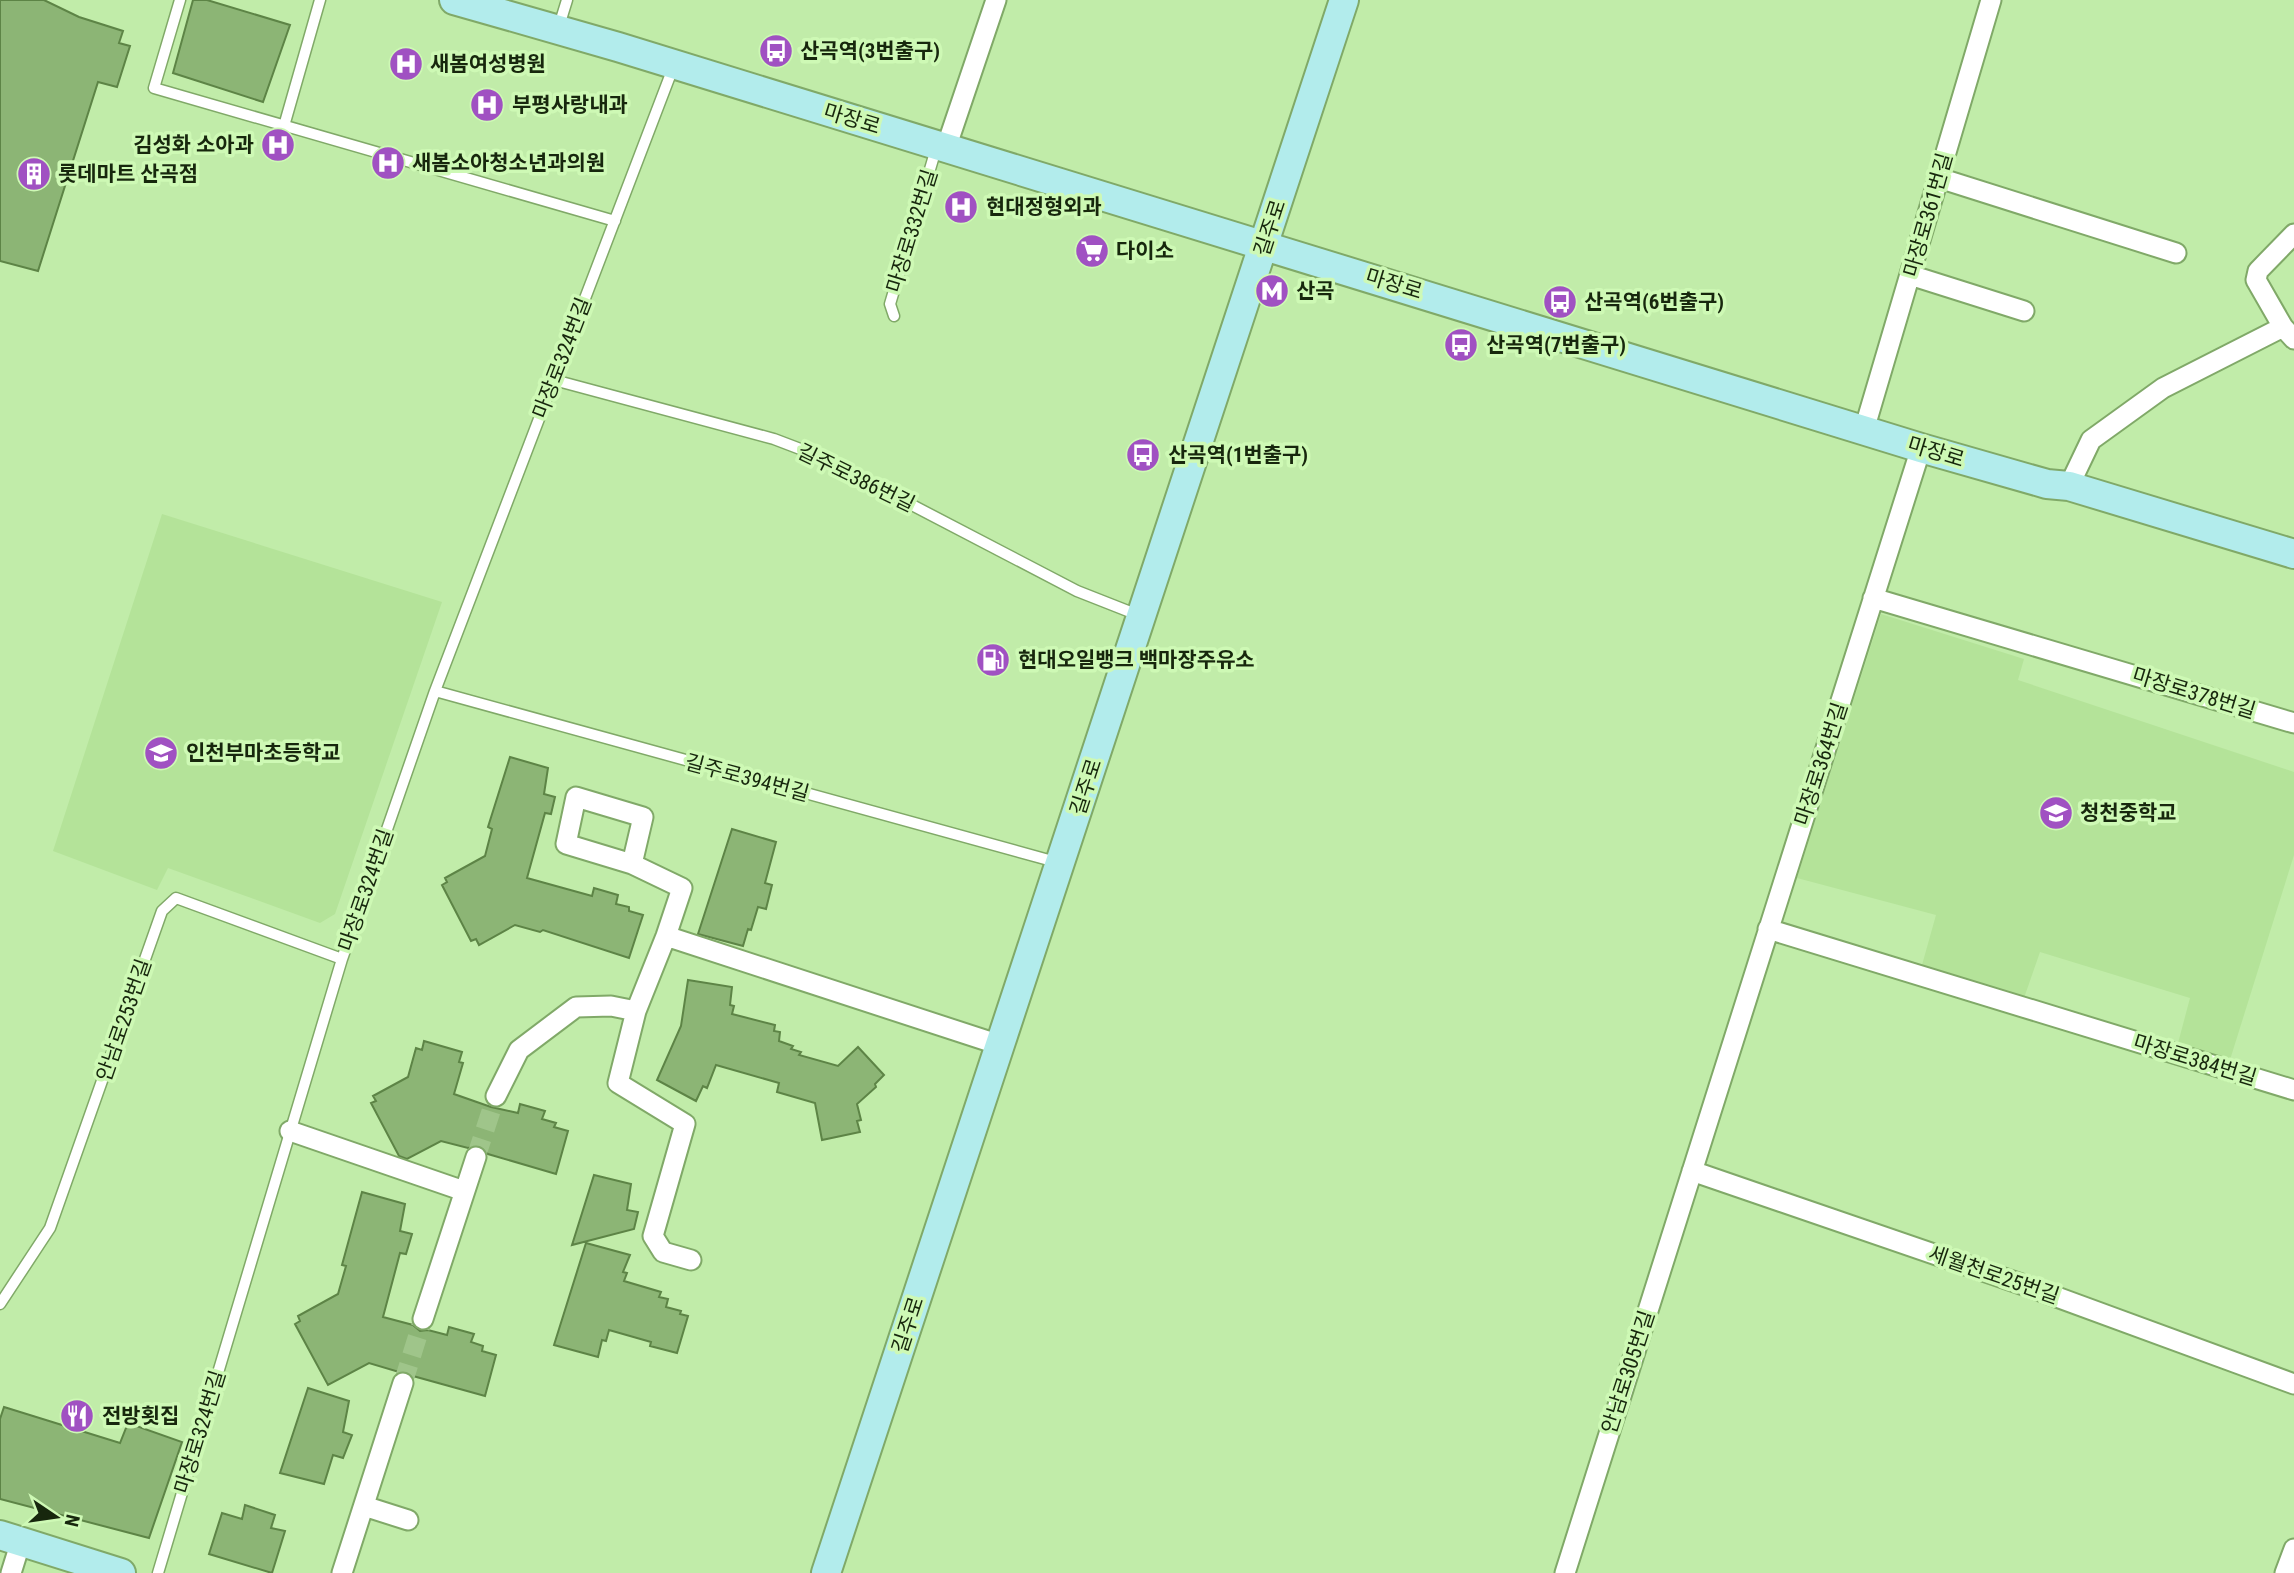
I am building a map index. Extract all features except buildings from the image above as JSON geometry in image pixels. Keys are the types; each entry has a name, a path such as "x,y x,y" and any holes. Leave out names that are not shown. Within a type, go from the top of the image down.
{"main road":[{"name":"마장로","path":"454,0 1265,244 1921,448 2047,484 2069,486 2294,554"},
{"name":"길주로","path":"826,1573 1344,0"},
{"path":"11,1538 121,1573"}],"street":[{"path":"942,146 996,0"},
{"name":"마장로361번길","path":"1864,430 1991,0"},
{"path":"1939,178 2176,253"},
{"path":"2069,486 2091,439 2163,388 2288,333 2256,280 2258,271 2294,234"},
{"path":"1910,275 2024,311"},
{"name":"마장로364번길","path":"1692,1171 1921,448"},
{"name":"마장로378번길","path":"1873,598 2294,723"},
{"path":"632,864 682,888 636,1011 618,1083 685,1124 653,1236 663,1252 691,1260"},
{"name":"마장로384번길","path":"1769,929 2294,1090"},
{"path":"666,936 1000,1045"},
{"path":"496,1096 520,1050 576,1007 611,1006 636,1011"},
{"path":"290,1131 464,1191"},
{"path":"423,1319 476,1157"},
{"name":"세월천로25번길","path":"1692,1171 2024,1285 2294,1384"},
{"name":"안남로305번길","path":"1565,1573 1692,1171"},
{"path":"342,1573 403,1383"},
{"path":"364,1506 408,1520"},
{"path":"11,1538 11,1573"},
{"path":"2285,1573 2294,1549"}],"lane":[{"path":"180,0 154,89 615,221"},
{"path":"284,126 320,0"},
{"path":"558,30 567,0"},
{"name":"마장로324번길","path":"158,1573 342,959 435,691 674,64"},
{"name":"마장로332번길","path":"894,316 890,304 942,146"},
{"name":"길주로386번길","path":"554,380 774,439 816,455 1077,591 1142,617"},
{"name":"길주로394번길","path":"435,691 1060,863"},
{"name":"안남로253번길","path":"0,1304 50,1228 162,911 176,898 342,959"}],"shaded area":[{"path":"162,514 442,602 335,914 320,923 168,868 157,890 53,851"},
{"name":"청천중학교","path":"1881,614 2024,659 2018,680 2294,772 2294,855 2229,1063 2177,1047 2190,998 2040,952 2024,998 1922,965 1936,915 1797,878"}],"tunnel":[{"path":"476,1157 496,1096"},
{"path":"403,1383 423,1319"}],"place":[{"name":"산곡역(3번출구)","path":"776,51"},
{"name":"새봄여성병원","path":"406,64"},
{"name":"부평사랑내과","path":"487,105"},
{"name":"김성화 소아과","path":"278,145"},
{"name":"새봄소아청소년과의원","path":"388,163"},
{"name":"롯데마트 산곡점","path":"34,174"},
{"name":"현대정형외과","path":"961,207"},
{"name":"다이소","path":"1092,251"},
{"name":"산곡","path":"1272,291"},
{"name":"산곡역(6번출구)","path":"1560,302"},
{"name":"산곡역(7번출구)","path":"1461,345"},
{"name":"산곡역(1번출구)","path":"1143,455"},
{"name":"현대오일뱅크 백마장주유소","path":"993,660"},
{"name":"인천부마초등학교","path":"161,753"},
{"name":"청천중학교","path":"2056,813"},
{"name":"전방횟집","path":"77,1416"}]}
